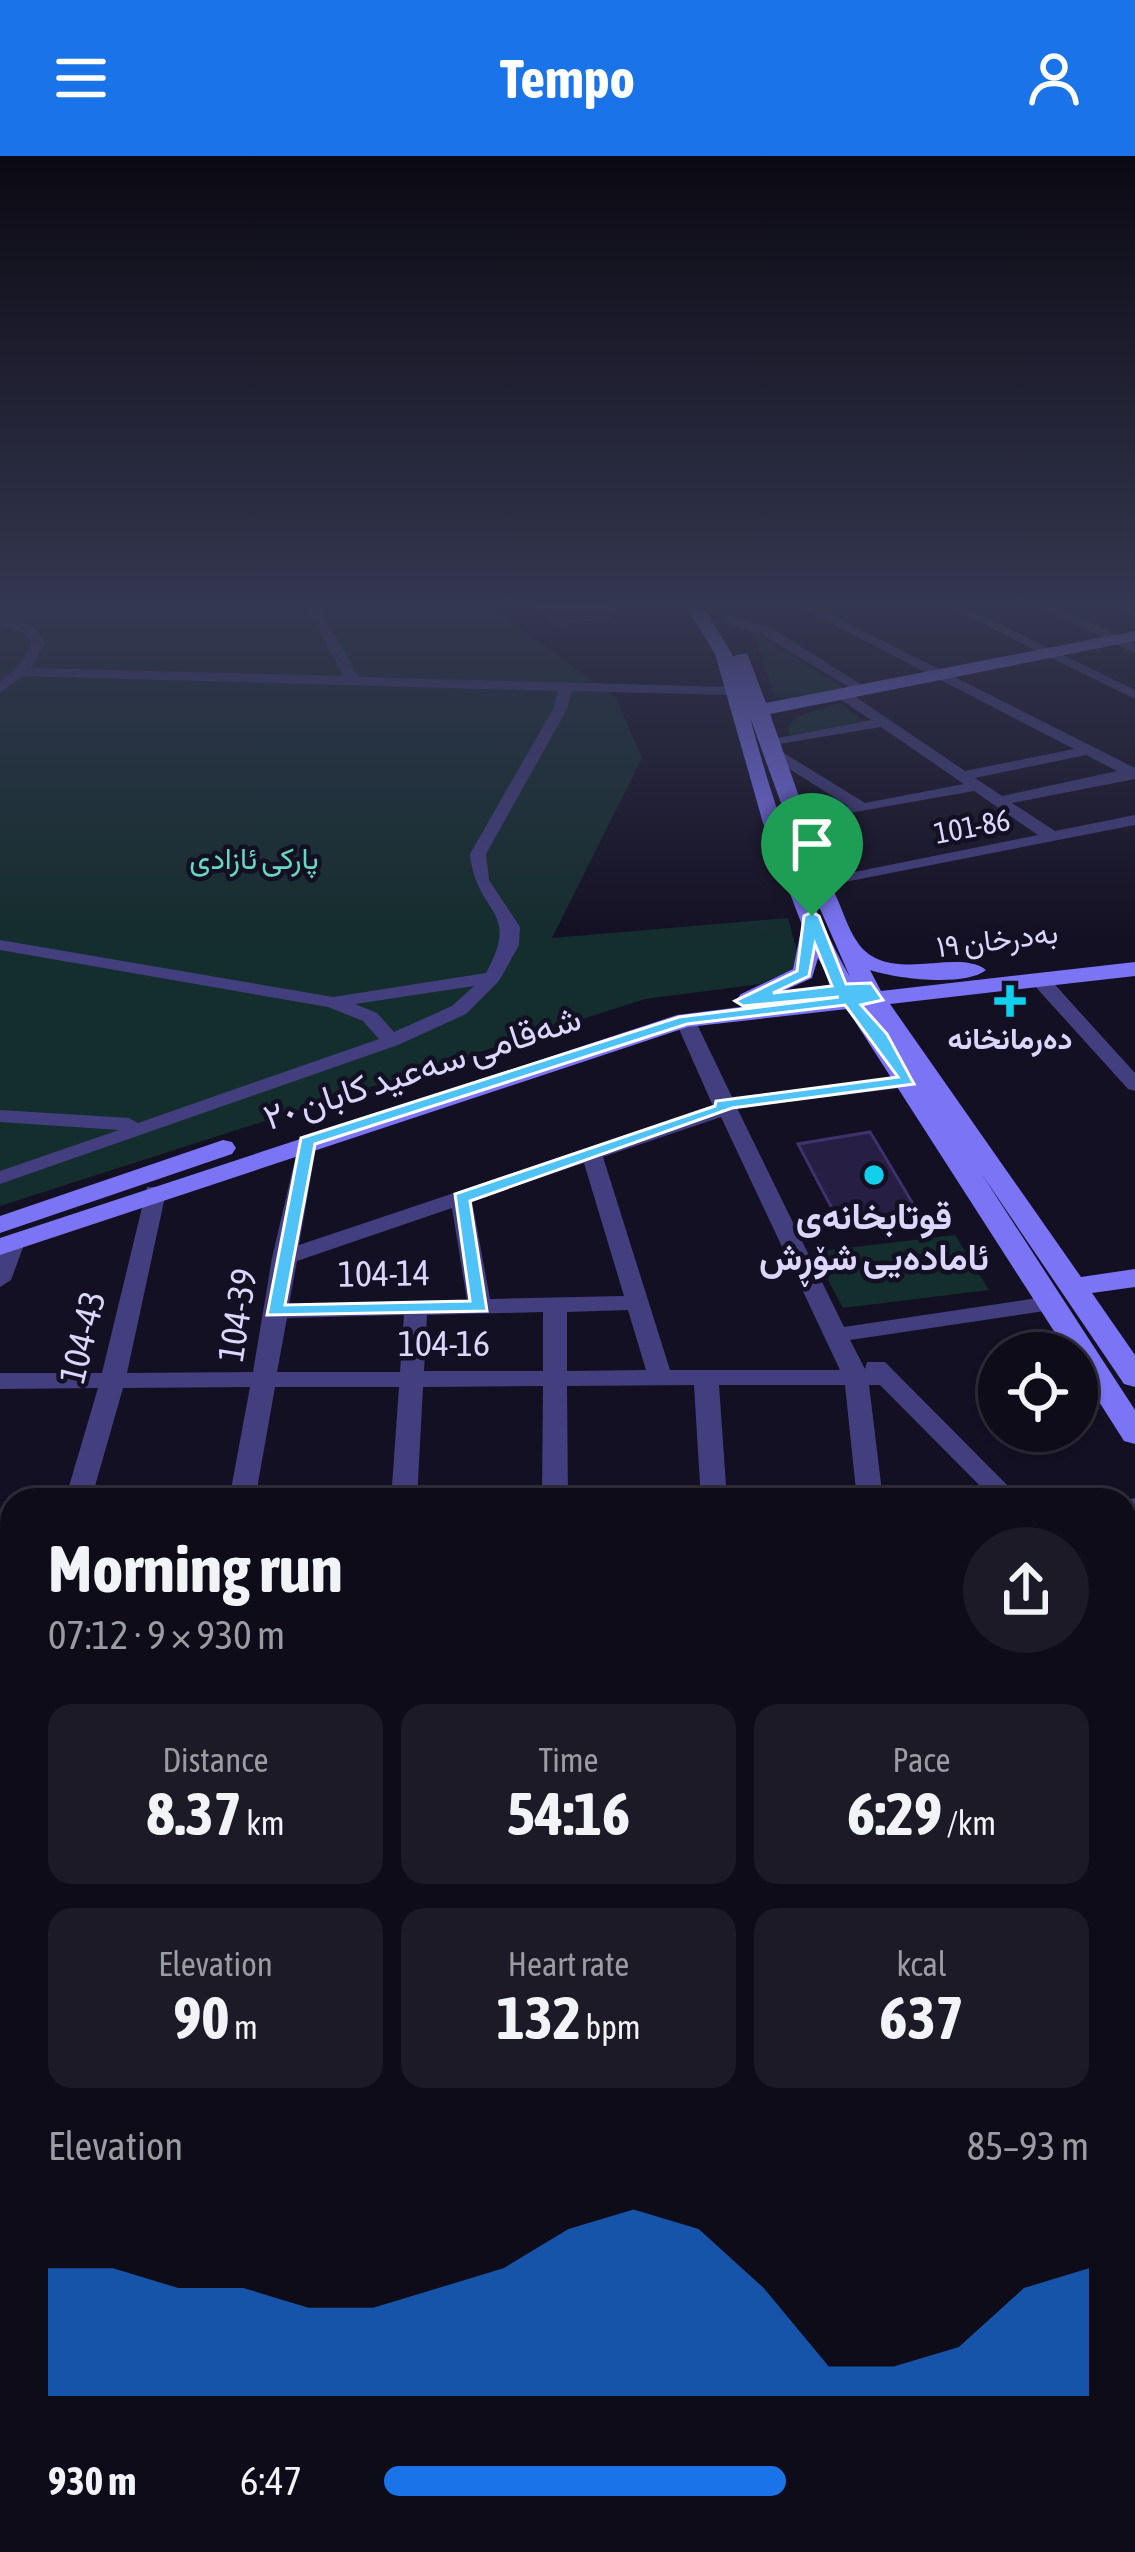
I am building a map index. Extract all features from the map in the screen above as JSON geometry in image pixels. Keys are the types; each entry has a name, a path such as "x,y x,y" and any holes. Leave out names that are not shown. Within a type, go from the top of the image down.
{"main road":[{"path":"752,718 812,916 908,1081 1135,1434"},
{"path":"754,718 773,748 845,944 858,994 909,1042 1135,1377"},
{"path":"736,1007 804,973 812,916"},
{"path":"845,944 865,962 896,970 993,970"},
{"name":"بەدرخان ١٩","path":"858,994 1135,952"},
{"name":"بەدرخان ١٩","path":"858,994 925,993 1135,969"},
{"path":"909,1042 896,1004 925,993"},
{"name":"شەقامی سەعید کابان ٢٠","path":"5,1238 111,1183 632,1022 858,994"},
{"path":"736,1007 821,1010 879,1034"},
{"name":"شەقامی سەعید کابان ٢٠","path":"5,1238 736,1007"},
{"path":"1082,1294 1135,1278"},
{"path":"1082,1294 1135,1295"}],"street":[{"path":"3,1168 159,1122 391,1041 459,1010 506,958 511,927 481,880 478,854 555,718"},
{"path":"877,718 1052,837"},
{"path":"1022,718 1133,773"},
{"path":"773,748 883,722"},
{"path":"773,748 862,808"},
{"path":"798,820 1090,750"},
{"path":"998,800 1133,773"},
{"name":"101-86","path":"820,884 1135,820"},
{"path":"0,945 332,1002 370,1017 391,1041"},
{"path":"332,1002 493,976"},
{"path":"1040,980 1135,1085"},
{"path":"685,1020 853,1371 869,1488"},
{"path":"283,1258 723,1106 908,1081"},
{"path":"0,1116 98,1125 159,1122"},
{"name":"104-39","path":"244,1488 307,1142"},
{"path":"592,1154 661,1379"},
{"name":"104-43","path":"82,1488 113,1380 155,1192"},
{"path":"461,1198 480,1307"},
{"path":"0,1280 5,1238"},
{"path":"838,1335 1051,1303"},
{"name":"104-14","path":"274,1311 640,1304"},
{"path":"555,1305 555,1488"},
{"path":"405,1488 416,1308"},
{"path":"838,1335 887,1377 997,1488"},
{"name":"104-16","path":"0,1381 661,1379 853,1371 887,1377"},
{"path":"706,1378 713,1488"}],"green space":[{"name":"پارکی ئازادی","path":"0,718 625,718 642,758 552,938 788,918 797,951 793,969 760,984 645,999 0,1206"},
{"path":"797,718 864,721 790,735 788,726"},
{"path":"955,1235 989,1290 843,1308 813,1252"}],"building":[{"name":"قوتابخانەی ئامادەیی شۆڕش","path":"870,1132 919,1214 837,1218 798,1144"}],"place":[{"name":"دەرمانخانە","path":"1010,1001"},
{"name":"قوتابخانەی ئامادەیی شۆڕش","path":"874,1175"}],"route":[{"path":"812,916 804,973 743,1001 841,989 866,986 875,1000 849,1000 879,1034 908,1081 722,1104 724,1109 461,1198 480,1307 274,1311 307,1142 685,1020 849,1000 841,989 835,978 812,916"}]}
